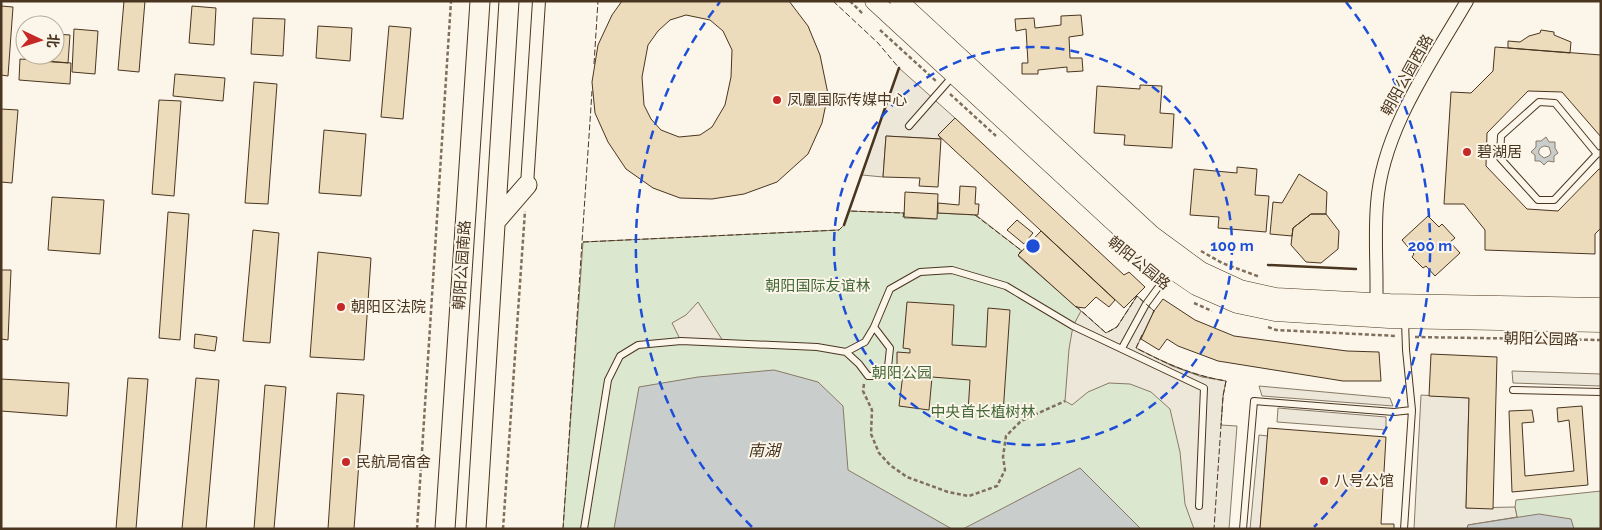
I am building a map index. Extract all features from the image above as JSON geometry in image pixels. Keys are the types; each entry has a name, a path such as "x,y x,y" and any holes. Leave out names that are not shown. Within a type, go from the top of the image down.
{"main road":[{"name":"朝阳公园南路","path":"445,529 480,1"},
{"name":"朝阳公园南路","path":"476,529 509,1"},
{"name":"朝阳公园路","path":"899,1 1152,235 1202,271 1240,288 1276,297 1376,310 1406,328 1601,323"},
{"name":"朝阳公园路","path":"869,8 949,81 1145,251 1196,286 1237,304 1275,312 1601,307"},
{"path":"495,222 527,185"}],"street":[{"path":"527,185 539,1"},
{"name":"朝阳公园西路","path":"1376,310 1377,203 1384,162 1398,121 1467,1"}],"lane":[{"path":"909,126 949,81"},
{"path":"1539,102 1555,103 1599,154 1554,200 1538,200 1500,158 1501,136 1539,102"},
{"path":"1122,348 1146,304 1172,269"},
{"path":"846,352 865,342 874,327 890,289 920,272 952,270 1006,286 1073,326 1204,388 1199,506"},
{"path":"584,529 608,380 620,356 638,346 681,341 817,347 846,352 868,376 878,376 888,367 890,348 874,327"},
{"path":"1404,529 1412,410 1406,328"},
{"path":"1513,390 1601,392"},
{"path":"1243,529 1254,401 1394,412 1412,410"}],"path":[{"path":"417,529 451,1"},
{"path":"850,1 869,8"},
{"path":"879,28 949,81 1001,141"},
{"path":"504,529 527,185"},
{"path":"1200,250 1222,263 1268,279"},
{"name":"朝阳公园路","path":"1140,268 1160,283"},
{"path":"1190,300 1204,309 1220,313"},
{"name":"朝阳公园路","path":"1260,325 1276,330 1406,328 1601,340"},
{"path":"868,376 863,391 872,410 871,434 879,453 884,459 907,477 948,492 969,496 997,486 1005,470 1003,457 1006,436 1021,421 1064,401"}],"green space":[{"name":"朝阳公园","path":"849,211 904,213 904,218 936,219 937,213 976,215 1022,251 1018,256 1106,333 1117,327 1137,296 1154,311 1136,348 1180,368 1202,376 1226,381 1223,396 1214,529 563,529 583,242 839,230 844,225"},
{"path":"1601,491 1601,529 1467,529 1468,525 1517,517 1516,500"}],"shaded area":[{"path":"899,68 955,118 938,135 941,139 886,136 883,177 862,175"},
{"path":"1137,296 1154,311 1136,348 1172,366 1202,377 1226,381 1221,425 1237,426 1229,529 1194,529 1185,504 1180,452 1170,409 1151,392 1130,384 1109,383 1088,392 1072,405 1065,401 1069,349 1073,326 1081,311 1106,333 1117,327"},
{"path":"698,302 723,341 681,341 672,323 686,315"},
{"path":"1512,371 1601,374 1601,386 1513,383"},
{"path":"1259,386 1390,398 1393,406 1262,396"},
{"path":"1421,395 1469,398 1466,508 1515,507 1517,517 1468,525 1467,529 1414,529"},
{"path":"1278,408 1386,417 1386,430 1277,422"},
{"path":"1259,435 1268,436 1260,529 1250,529"}],"water":[{"path":"1546,137 1549,142 1555,142 1555,148 1558,153 1554,156 1554,162 1548,161 1544,165 1540,161 1535,161 1535,155 1531,152 1536,147 1536,141 1541,141","holes":["1549,147 1551,153 1549,156 1544,158 1539,154 1541,148"]},
{"name":"南湖","path":"774,370 818,382 843,406 848,470 952,529 614,529 639,387 698,377"},
{"path":"1080,468 1141,529 963,529"},
{"path":"1539,514 1571,519 1574,529 1467,529 1468,525"}],"building":[{"path":"124,1 145,1 139,72 118,70"},
{"name":"凤凰国际传媒中心","path":"622,1 789,1 808,26 820,55 828,94 822,123 808,154 777,182 744,194 712,199 680,198 653,188 626,169 608,142 595,113 592,82 598,45 612,15","holes":["686,15 710,20 723,31 732,50 731,77 725,105 712,127 700,135 679,137 661,130 651,119 644,105 642,77 648,45 658,31 670,20"]},
{"path":"1,6 13,7 8,76 1,75"},
{"path":"192,6 216,8 214,45 189,43"},
{"path":"1081,15 1083,35 1069,37 1070,58 1082,58 1083,71 1067,72 1067,67 1038,70 1038,74 1022,74 1022,63 1028,63 1026,29 1016,31 1015,19 1034,18 1035,28 1061,25 1061,16"},
{"path":"253,18 285,19 283,56 251,54"},
{"path":"318,26 352,28 350,61 316,58"},
{"path":"389,26 411,28 403,119 381,117"},
{"path":"74,29 98,31 95,74 72,72"},
{"path":"1541,30 1554,32 1554,35 1571,42 1570,53 1508,48 1508,41 1520,42 1529,36 1540,33"},
{"path":"65,35 70,35 68,63 65,63"},
{"name":"碧湖居","path":"1495,47 1601,55 1601,137 1562,92 1528,91 1487,133 1486,166 1527,209 1558,211 1601,169 1601,228 1595,234 1595,254 1485,250 1485,230 1464,204 1444,204 1451,92 1471,93 1493,71"},
{"path":"65,63 71,63 70,84 19,80 20,65 65,65"},
{"path":"175,74 225,78 223,101 173,96"},
{"path":"254,82 277,84 268,204 245,203"},
{"path":"1140,85 1162,86 1160,113 1174,114 1172,148 1124,145 1125,135 1094,133 1097,86 1140,89"},
{"path":"159,100 181,101 174,196 152,194"},
{"path":"1,109 18,110 12,183 1,182"},
{"path":"955,118 1124,275 1129,272 1145,287 1124,308 938,135"},
{"path":"324,130 366,134 361,196 319,193"},
{"path":"886,136 941,139 938,187 919,186 920,178 883,177"},
{"path":"1237,167 1257,169 1255,195 1269,196 1266,232 1218,228 1219,217 1190,215 1194,169 1237,173"},
{"path":"1299,174 1327,192 1326,214 1311,214 1293,228 1292,236 1270,234 1273,202 1282,203"},
{"path":"960,186 976,187 975,204 979,204 978,215 938,213 938,203 959,205"},
{"path":"905,192 938,194 937,219 904,217"},
{"path":"52,197 104,200 100,254 48,250"},
{"path":"168,212 189,214 180,340 159,338"},
{"path":"1311,214 1326,214 1339,231 1338,249 1321,263 1306,262 1291,245 1293,228"},
{"path":"1428,216 1439,227 1442,224 1455,238 1450,242 1460,253 1435,276 1426,266 1423,268 1412,257 1414,254 1402,240"},
{"path":"1017,220 1033,233 1024,244 1007,230"},
{"path":"253,230 279,233 270,343 243,341"},
{"path":"1041,231 1115,300 1109,307 1096,297 1085,308 1076,307 1018,255"},
{"name":"朝阳区法院","path":"318,252 371,258 364,360 310,357"},
{"path":"1,270 11,270 8,340 1,339"},
{"path":"1163,299 1195,320 1234,336 1347,351 1379,352 1381,381 1343,381 1218,361 1178,346 1167,339 1159,350 1141,339 1154,311"},
{"path":"907,302 954,305 952,345 986,347 988,308 1010,310 1003,414 968,412 970,380 932,377 929,410 899,406 903,374 911,374 910,370 897,369 897,352 910,353 910,349 903,348"},
{"path":"195,334 217,337 215,351 194,348"},
{"path":"1431,354 1497,357 1493,509 1466,508 1469,398 1429,396"},
{"path":"128,378 148,379 136,529 116,529"},
{"path":"196,378 219,380 206,529 182,529"},
{"path":"1,379 69,383 67,416 1,411"},
{"path":"265,385 286,387 274,529 254,529"},
{"name":"民航局宿舍","path":"337,393 364,395 354,529 328,529"},
{"path":"1582,406 1588,485 1512,492 1509,411 1532,410 1534,422 1522,423 1525,476 1574,471 1569,420 1558,422 1557,408"},
{"name":"八号公馆","path":"1268,428 1386,437 1381,524 1394,524 1394,529 1260,529"}],"fence":[{"path":"594,64 598,1"},
{"path":"833,1 878,43 899,68"},
{"path":"563,529 592,91"},
{"path":"583,242 839,230 844,225 849,211 904,213 903,217"},
{"path":"975,215 1022,251 1019,253"},
{"path":"1076,306 1106,333 1117,327 1137,296 1154,311 1153,313"},
{"path":"1142,335 1136,348 1180,368 1202,376 1226,381 1223,396 1214,529"}],"wall":[{"path":"844,225 899,68"},
{"path":"1268,265 1356,269"}],"place":[{"name":"凤凰国际传媒中心","path":"777,100"},
{"name":"碧湖居","path":"1467,152"},
{"name":"朝阳区法院","path":"341,307"},
{"name":"民航局宿舍","path":"346,462"},
{"name":"八号公馆","path":"1324,481"}],"park label":[{"name":"朝阳国际友谊林","path":"818,286"},
{"name":"中央首长植树林","path":"983,412"}]}
